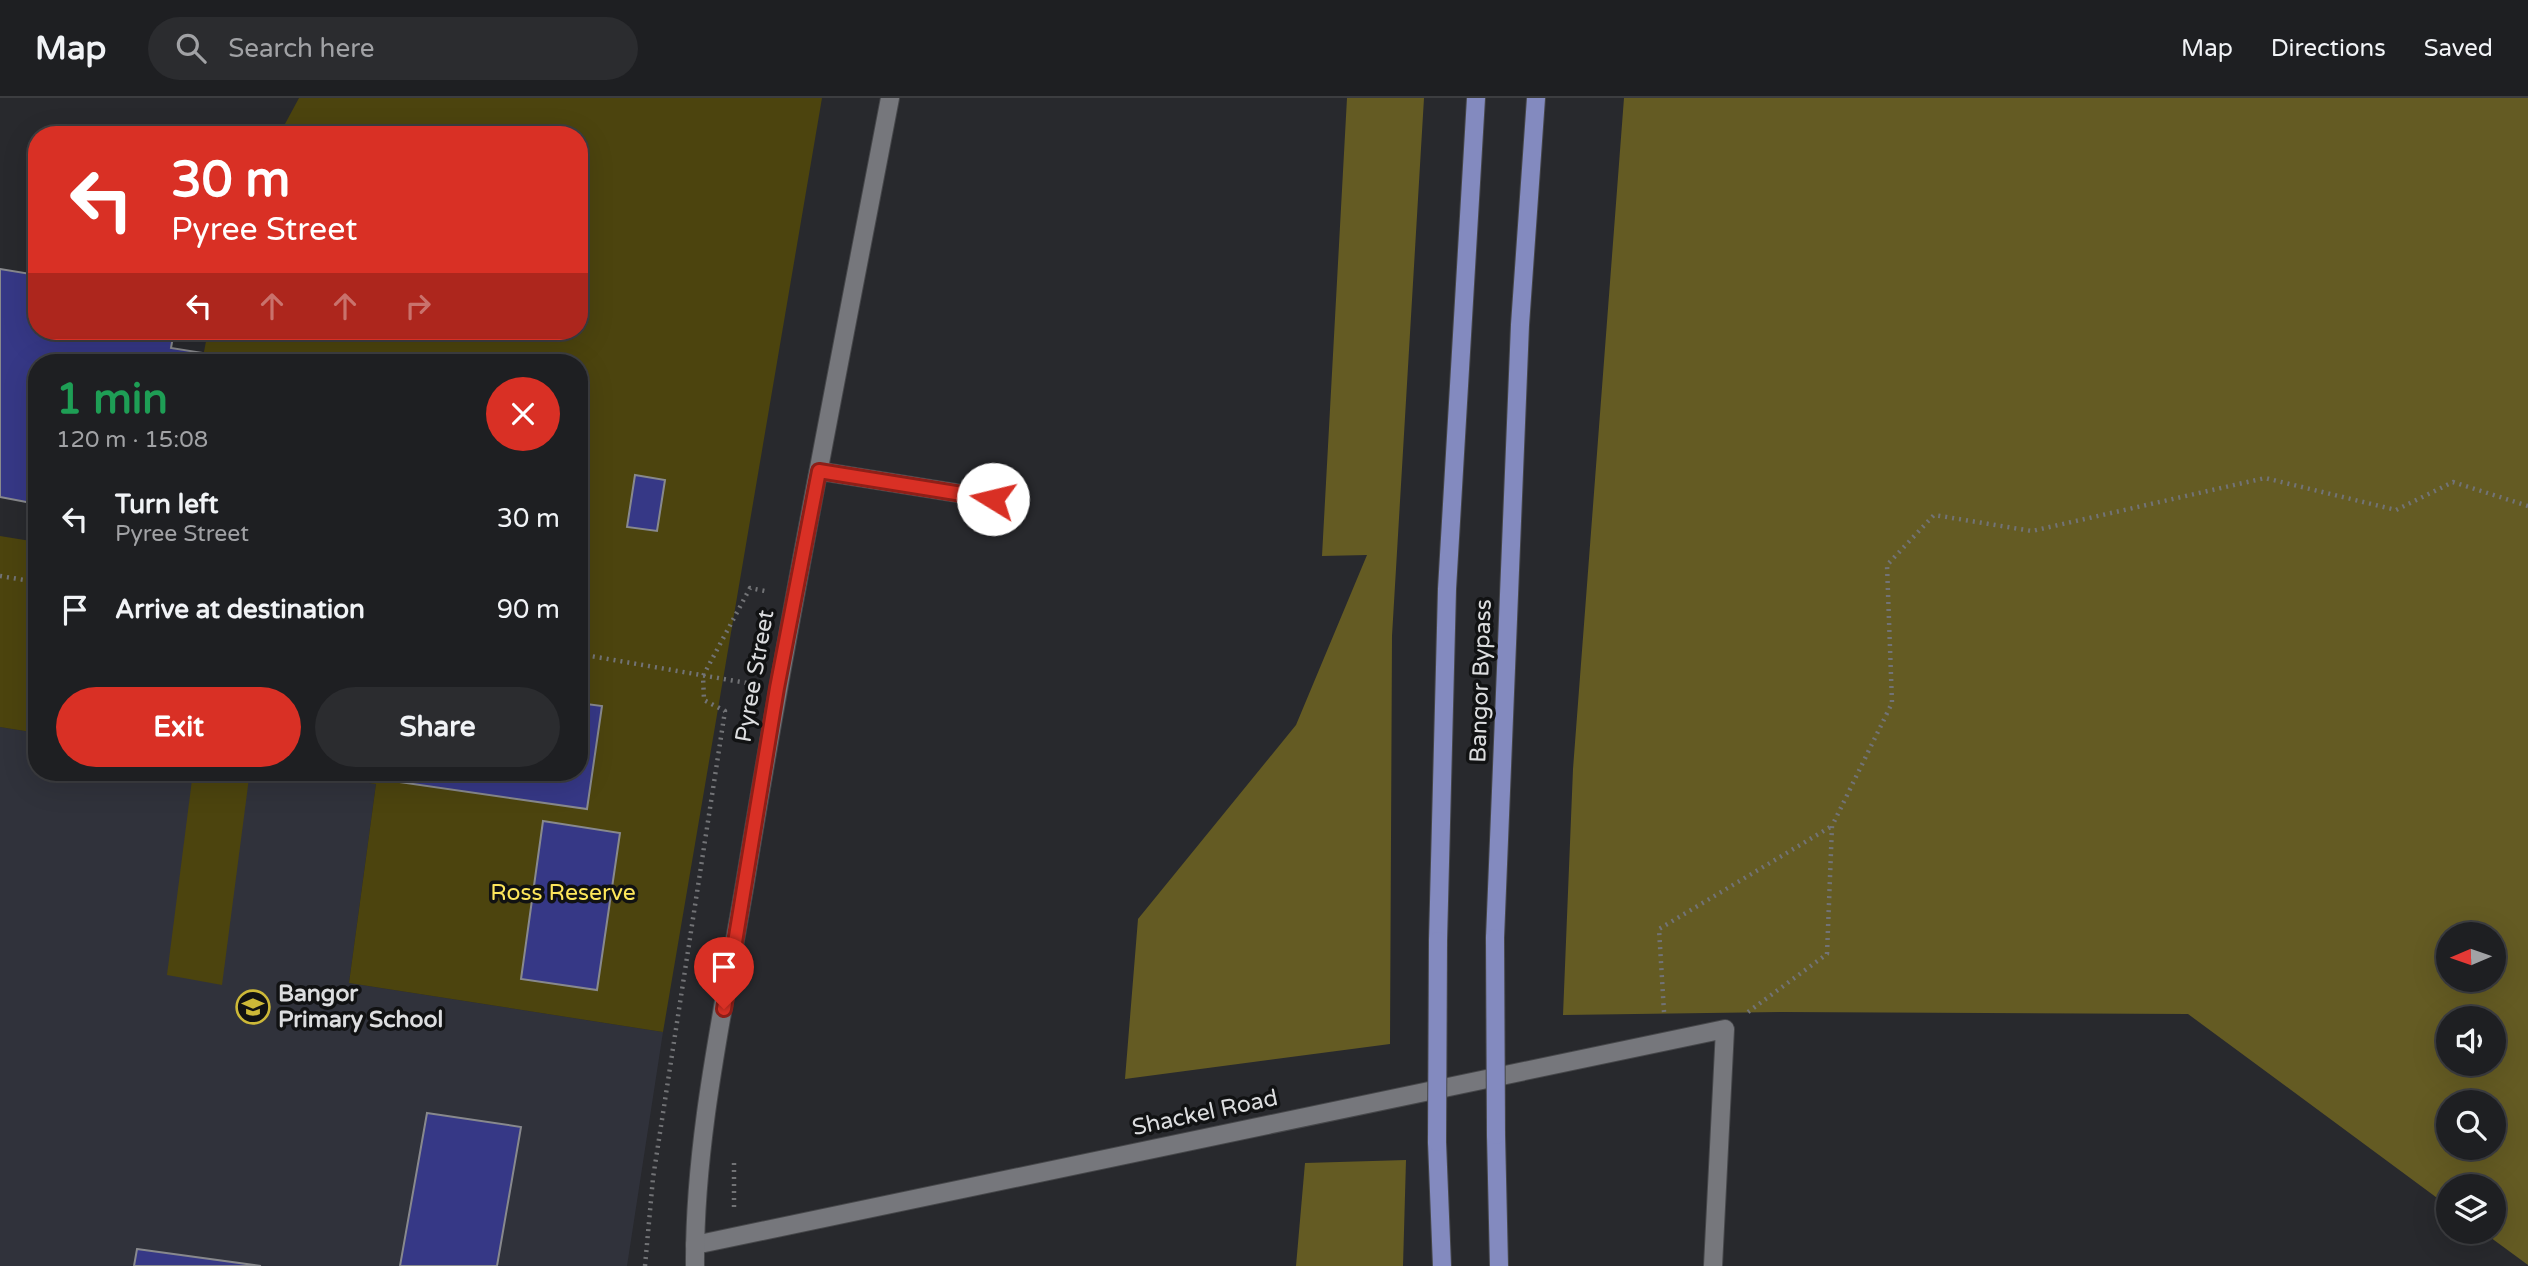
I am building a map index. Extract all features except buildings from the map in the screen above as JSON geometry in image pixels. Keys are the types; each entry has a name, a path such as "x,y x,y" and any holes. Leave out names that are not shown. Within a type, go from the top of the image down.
{"main road":[{"name":"Bangor Bypass","path":"1442,1266 1437,1142 1438,941 1447,589 1476,98"},
{"name":"Bangor Bypass","path":"1499,1266 1496,938 1520,325 1536,98"}],"street":[{"name":"Pyree Street","path":"695,1266 700,1177 711,1089 777,688 890,98"},
{"path":"819,471 993,499"},
{"path":"1713,1266 1725,1029"},
{"name":"Shackel Road","path":"695,1245 1725,1029"}],"path":[{"path":"1725,1029 1827,954 1832,826 1892,704 1887,565 1934,515 2032,531 2264,478 2396,510 2454,482 2528,506"},
{"path":"0,576 28,581"},
{"path":"645,1266 653,1178 725,711 704,700 703,676 750,588 795,597"},
{"path":"588,656 777,688"},
{"path":"1666,1041 1659,929 1832,826"},
{"path":"734,1158 734,1237"}],"shaded area":[{"path":"1347,98 1424,98 1392,636 1390,1044 1125,1079 1138,919 1296,725 1367,555 1322,556"},
{"path":"1624,98 2528,98 2528,1265 2499,1244 2506,1244 2506,1174 2436,1174 2436,1197 2188,1014 1781,1012 1563,1015 1573,769"},
{"name":"Bangor Primary School","path":"0,727 28,732 28,781 356,781 376,784 349,983 663,1032 627,1266 0,1266"},
{"path":"1406,1160 1403,1266 1296,1266 1305,1163"}],"green space":[{"name":"Ross Reserve","path":"299,98 822,98 663,1032 349,983 376,784 356,781 588,781 588,354 204,354 206,340 588,340 588,126 284,126"},
{"path":"0,536 28,541 28,732 0,727"},
{"path":"192,781 249,781 222,985 167,975"}],"place":[{"name":"Bangor Primary School","path":"253,1007"}],"route":[{"path":"724,1009 777,688 819,471 993,499"}]}
